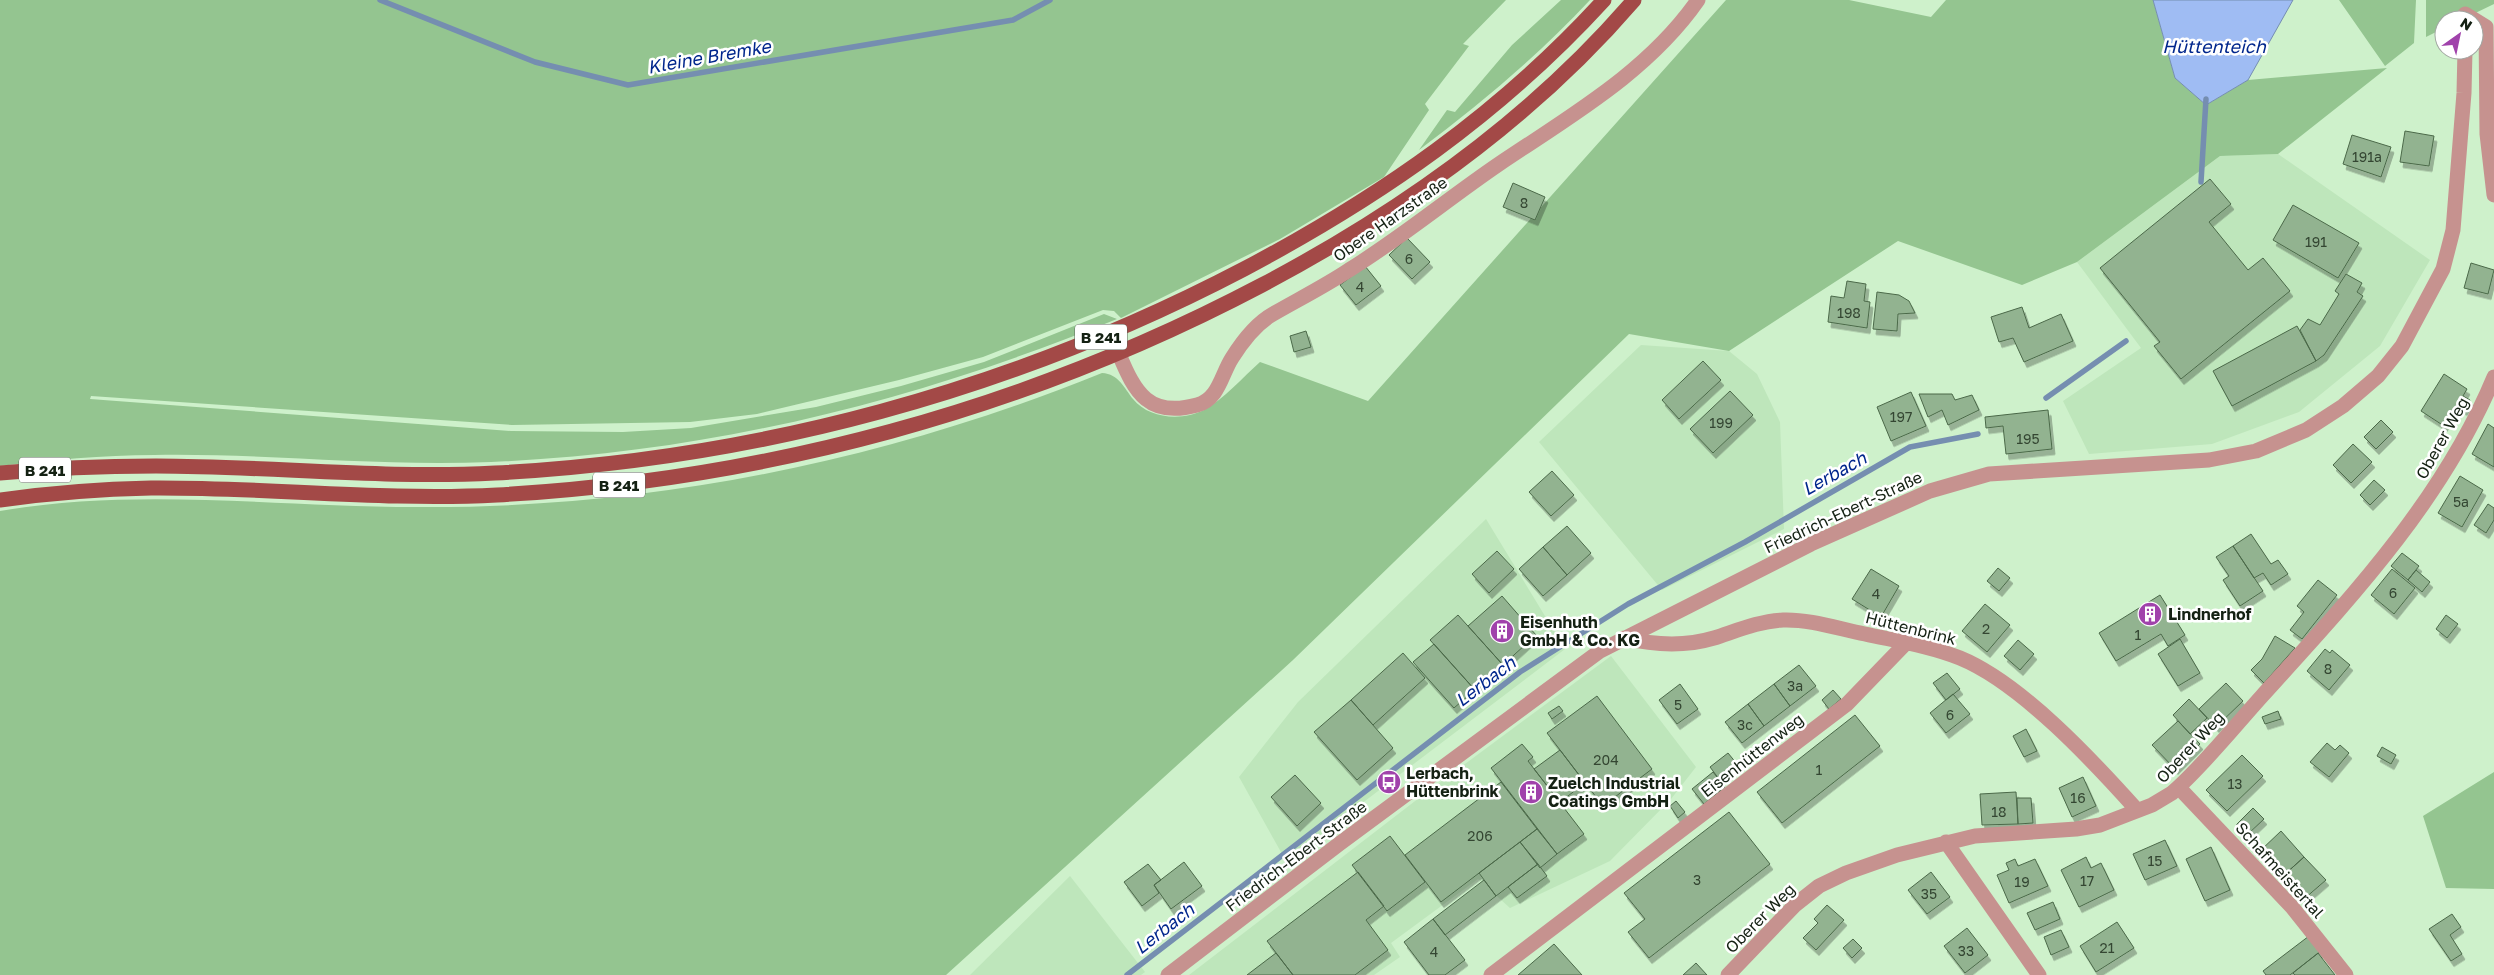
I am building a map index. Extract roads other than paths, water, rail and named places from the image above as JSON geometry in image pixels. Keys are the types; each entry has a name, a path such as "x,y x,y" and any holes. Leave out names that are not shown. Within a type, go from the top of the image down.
{"main road":[{"name":"B 241","path":"0,473 156,466 420,474 492,473 596,465 765,440 917,403 1048,359 1154,314 1287,246 1338,217 1402,176 1487,112 1535,71 1604,0"},
{"name":"B 241","path":"0,500 87,490 154,488 417,496 492,495 662,480 767,462 844,445 924,424 995,401 1119,354 1211,312 1299,265 1414,195 1503,129 1575,65 1634,0"}],"street":[{"name":"Obere Harzstraße","path":"1119,354 1132,385 1147,401 1162,407 1181,408 1199,404 1214,395 1232,358 1262,320 1350,270 1444,202 1609,90 1647,57 1689,13 1698,0"},
{"path":"2484,25 2486,27 2487,134 2494,195"},
{"name":"Friedrich-Ebert-Straße","path":"1168,975 1600,651 1811,544 1930,490 1989,474 2209,460 2264,447 2306,430 2343,406 2378,376 2402,346 2443,269 2453,230 2464,93 2465,60"},
{"name":"Oberer Weg","path":"1728,975 1784,915 1819,886 1869,864 1946,842 1975,836 2088,828 2109,823 2164,800 2179,787 2352,594 2432,493 2457,452 2494,377"},
{"name":"Hüttenbrink","path":"1624,638 1671,644 1711,639 1768,622 1784,620 1809,622 1906,643 1959,658 2007,686 2068,739 2137,810"},
{"name":"Eisenhüttenweg","path":"1491,975 1847,704 1906,643"},
{"name":"Schafmeistertal","path":"2184,793 2292,907 2346,975"},
{"path":"1946,842 2039,975"}],"water":[{"name":"Hüttenteich","path":"2153,0 2293,0 2248,80 2206,105 2175,78"}],"waterway":[{"name":"Kleine Bremke","path":"380,0 535,62 628,85 1013,20 1050,0"},
{"name":"Lerbach","path":"2201,182 2206,99"},
{"name":"Lerbach","path":"2046,398 2126,341"},
{"name":"Lerbach","path":"1127,975 1520,672 1628,604 1745,542 1910,447 1978,434"}],"place":[{"name":"Lindnerhof","path":"2150,614"},
{"name":"Eisenhuth GmbH & Co. KG","path":"1502,631"},
{"name":"Lerbach, Hüttenbrink","path":"1389,782"},
{"name":"Zuelch Industrial Coatings GmbH","path":"1531,792"}]}
